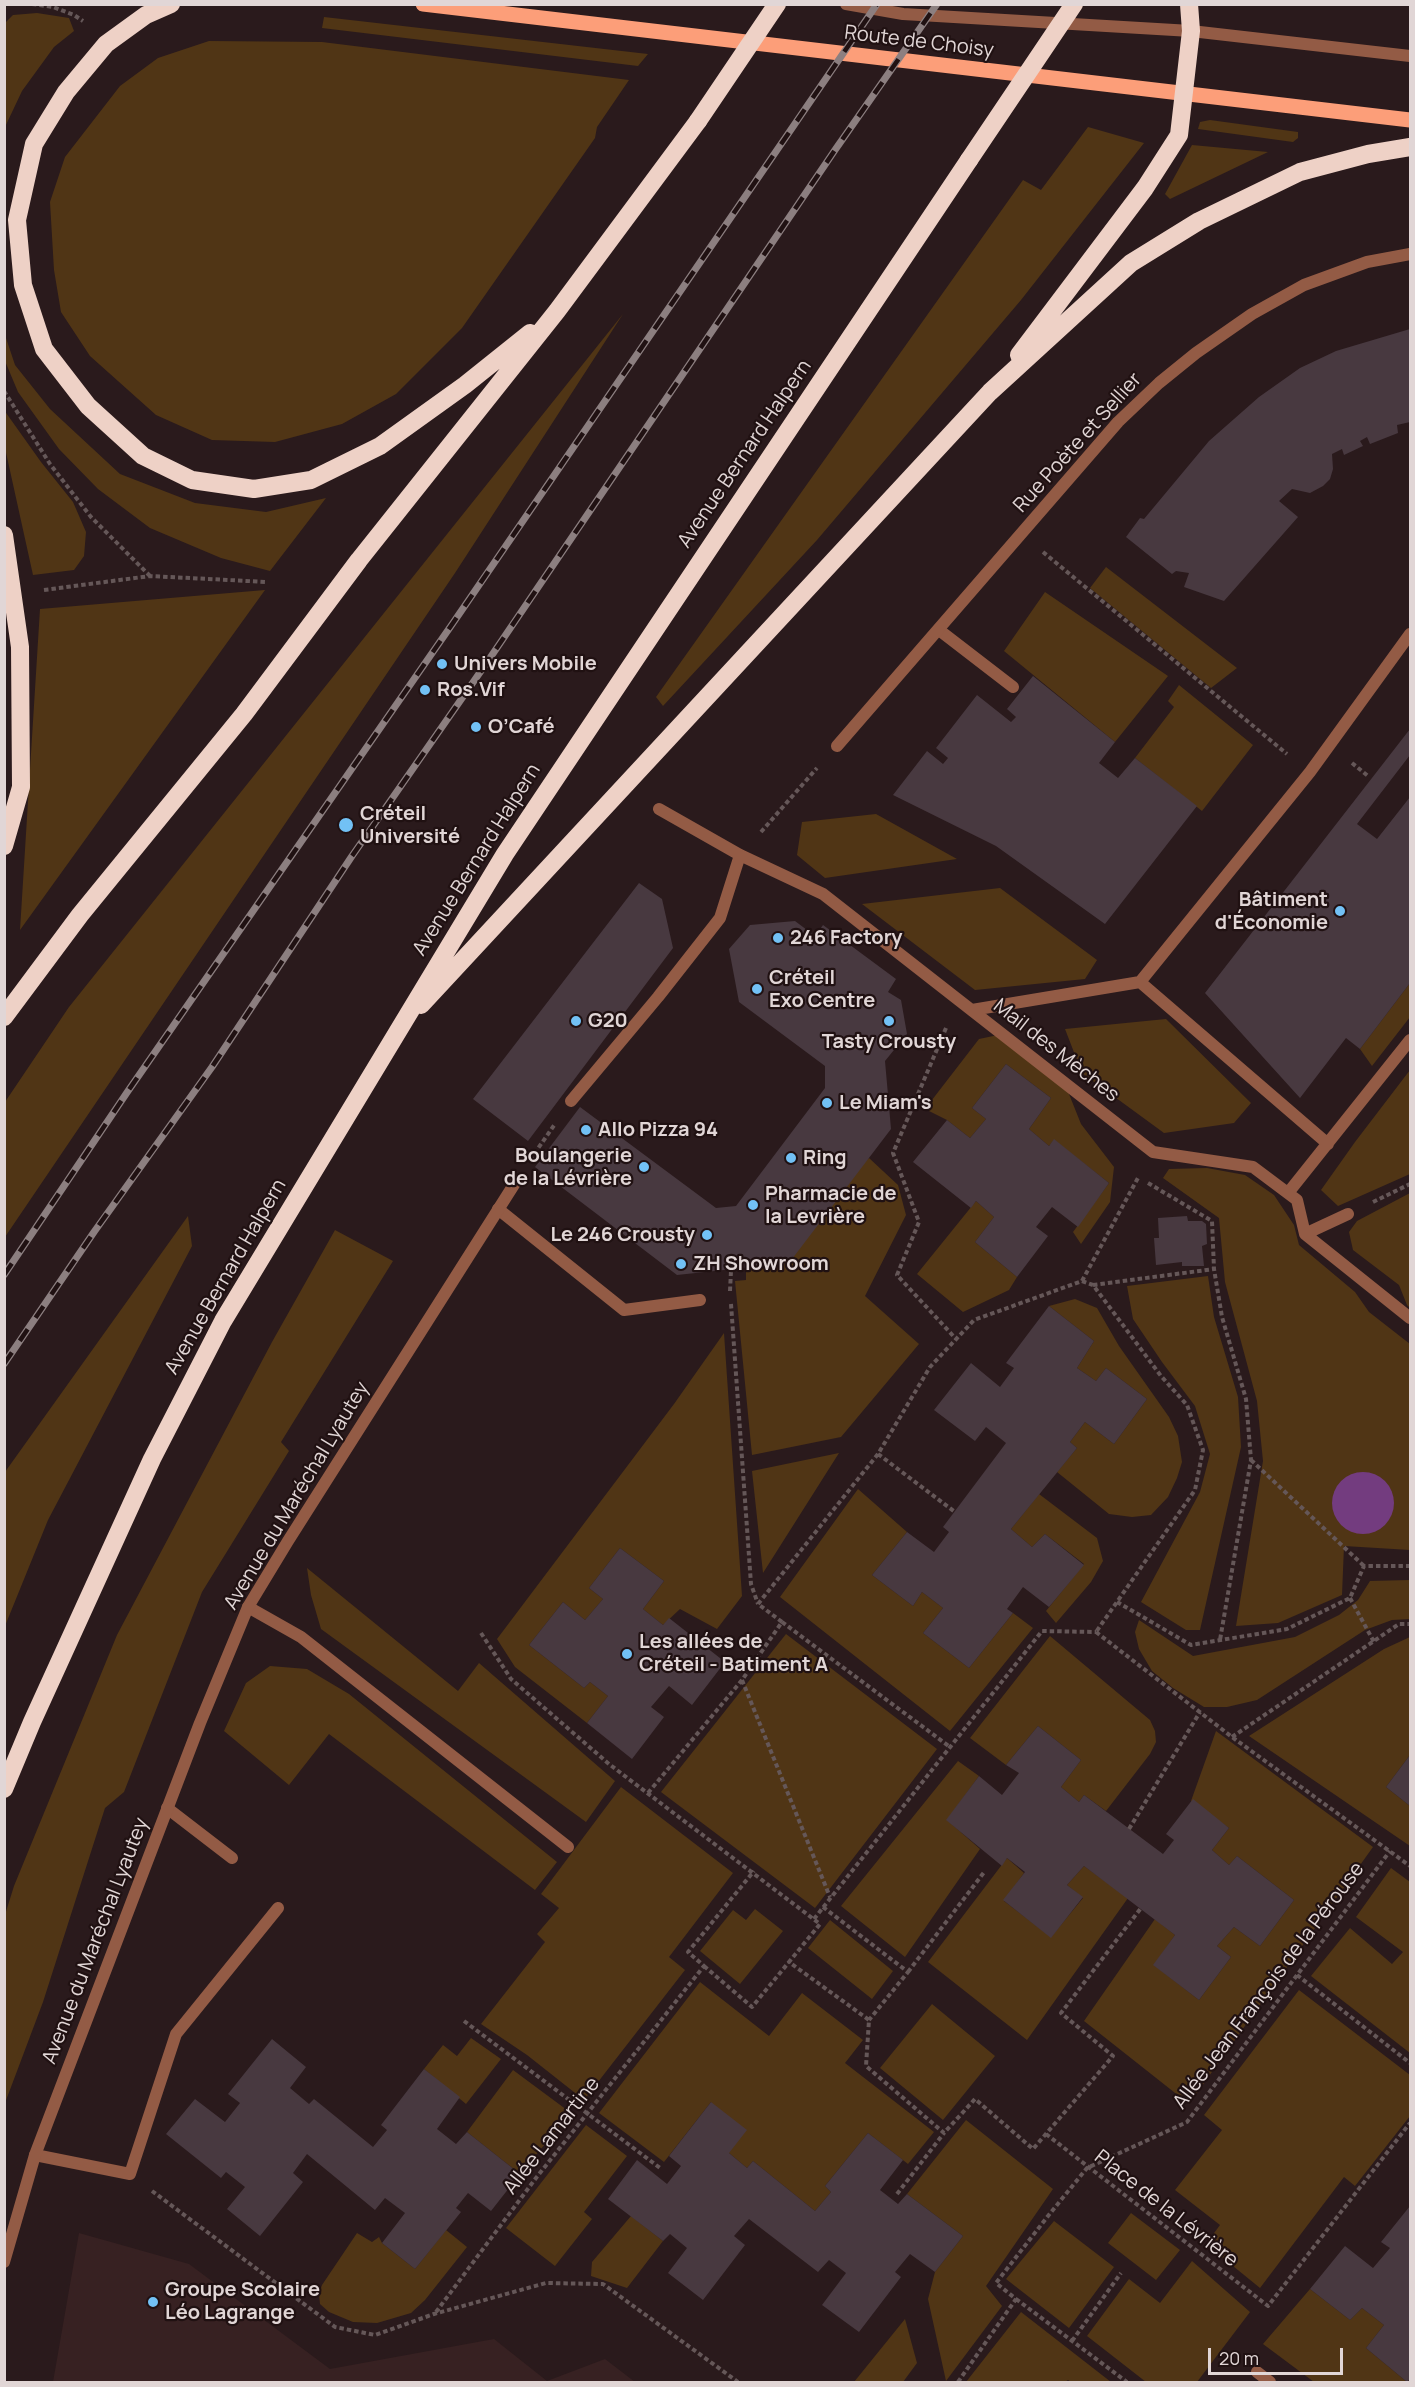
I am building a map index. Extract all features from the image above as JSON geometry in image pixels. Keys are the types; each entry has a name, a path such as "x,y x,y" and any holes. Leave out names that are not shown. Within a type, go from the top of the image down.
{"highway":[{"path":"171,4 146,15 106,44 66,92 34,144 17,220 23,285 44,349 87,406 143,456 192,480 202,482 254,489 311,480 380,446 465,385 557,311"},
{"path":"4,1017 80,915 244,714 359,560 557,311 698,121 777,4"},
{"name":"Avenue Bernard Halpern","path":"4,1789 32,1722 152,1459 223,1321 395,1033 505,854 1074,4"},
{"path":"990,392 1145,188 1179,135 1191,31 1189,4"},
{"path":"395,1033 990,392 1131,263 1199,221 1300,172 1368,154 1410,147"},
{"path":"4,535 20,647 21,775 21,787 4,846"}],"main road":[{"name":"Route de Choisy","path":"423,4 1410,120"}],"street":[{"name":"Route de Choisy","path":"846,4 903,14 1191,31 1410,56"},
{"name":"Rue Poète et Sellier","path":"837,746 1118,422 1159,383 1196,353 1252,314 1304,285 1367,262 1410,254"},
{"path":"939,630 1012,687"},
{"path":"972,1010 1140,982 1310,772 1410,634"},
{"name":"Mail des Mèches","path":"659,809 740,855 823,894 1153,1152 1253,1167 1297,1200 1305,1234"},
{"path":"571,1101 658,997 720,918 740,855"},
{"path":"1140,982 1328,1144"},
{"path":"1288,1193 1410,1040"},
{"name":"Avenue du Maréchal Lyautey","path":"4,2262 35,2155 167,1808 248,1607 515,1183"},
{"path":"498,1209 624,1310 700,1300"},
{"path":"1347,1214 1305,1234 1410,1318"},
{"path":"248,1607 301,1637 568,1847"},
{"path":"167,1808 232,1858"},
{"path":"35,2155 130,2174 176,2034 278,1908"},
{"path":"1257,2372 1270,2382"}],"path":[{"path":"32,4 53,6 74,15 86,24"},
{"path":"4,391 50,464 91,517 150,576"},
{"path":"1022,534 1310,772"},
{"path":"43,590 150,576 267,582"},
{"path":"740,855 837,746"},
{"path":"956,1339 897,1275 919,1222 893,1153 959,999"},
{"path":"515,1183 571,1101"},
{"path":"1082,1281 1153,1152"},
{"path":"1138,1177 1212,1221 1214,1269 1222,1317 1246,1399 1251,1460 1220,1640"},
{"path":"1347,1214 1410,1184"},
{"path":"758,1604 878,1454 930,1367 974,1320 1082,1281 1093,1285 1214,1269"},
{"path":"730,1271 730,1298 751,1584 758,1604 950,1747"},
{"path":"1093,1285 1161,1376 1187,1405 1203,1450 1195,1490 1096,1632"},
{"path":"878,1454 955,1512"},
{"path":"1251,1460 1364,1566 1410,1566"},
{"path":"1117,1602 1191,1645 1287,1629 1350,1598 1364,1566"},
{"path":"1350,1598 1374,1642"},
{"path":"648,1793 742,1680 782,1622"},
{"path":"1232,1737 1399,1624 1410,1624"},
{"path":"814,1919 1042,1631 1096,1632 1232,1737 1410,1866"},
{"path":"481,1633 511,1679 609,1764 754,1871 820,1924 752,2007 688,1952 754,1871"},
{"path":"742,1680 830,1898"},
{"path":"1129,1829 1200,1712"},
{"name":"Allée Jean François de la Pérouse","path":"1016,2299 996,2283 1088,2168 1187,2122 1390,1851"},
{"path":"944,2133 866,2066 868,2020 908,1972 985,1871"},
{"path":"824,1906 908,1972"},
{"path":"897,2194 944,2133 975,2099 1033,2149 1113,2056 1061,2013 1141,1908"},
{"path":"789,1962 868,2020"},
{"name":"Allée Lamartine","path":"434,2314 704,1966"},
{"path":"1297,1975 1410,2063"},
{"path":"464,2021 660,2168"},
{"name":"Place de la Lévrière","path":"1046,2134 1268,2306 1410,2123"},
{"path":"130,2174 335,2327 375,2335 434,2314 546,2283 603,2284 738,2382"},
{"path":"1072,2341 1121,2273"},
{"path":"958,2382 1016,2299 1127,2382"}],"shaded area":[{"path":"37,13 69,18 74,31 54,47 22,91 5,127 5,23 13,15"},
{"path":"324,17 648,54 638,66 322,28"},
{"path":"209,41 322,42 629,80 597,127 595,138 462,328 396,394 342,424 275,442 212,440 156,415 90,356 61,312 54,270 50,202 65,157 120,86 158,58"},
{"path":"1210,120 1298,132 1298,138 1293,142 1198,129 1200,122"},
{"path":"1088,127 1144,143 1021,300 817,540 663,706 656,697 1023,180 1041,190"},
{"path":"1192,145 1268,152 1170,199 1165,194"},
{"path":"623,314 455,573 5,1237 5,1102 69,1007"},
{"path":"5,335 15,365 50,409 120,474 195,503 266,512 326,498 270,571 221,558 150,528 98,489 59,449 18,392 5,361"},
{"path":"4,410 73,502 86,532 84,556 74,570 33,575 5,448"},
{"path":"1106,567 1237,668 1211,688 1090,588"},
{"path":"265,590 20,930 40,609"},
{"path":"1045,592 1168,676 1115,742 1004,651"},
{"path":"1179,685 1253,745 1202,811 1135,758 1174,707 1168,701"},
{"path":"876,814 957,859 825,878 797,855 802,822"},
{"path":"1000,888 1097,960 1085,979 975,990 862,904"},
{"path":"1410,983 1410,1017 1372,1066 1360,1049"},
{"path":"1166,1019 1251,1103 1234,1123 1164,1133 1082,1073 1065,1029"},
{"path":"998,1035 1067,1089 1081,1124 1114,1167 1110,1202 1081,1244 1073,1232 1109,1183 1054,1140 1049,1146 1029,1129 1051,1098 1006,1064 972,1108 986,1119 970,1138 947,1120 925,1109 979,1039"},
{"path":"1410,1070 1410,1174 1338,1206 1321,1190"},
{"path":"869,1158 898,1185 906,1215 865,1296 919,1344 841,1437 752,1455 735,1281 746,1280 746,1267"},
{"path":"1207,1168 1245,1175 1274,1195 1294,1225 1299,1245 1355,1292 1369,1312 1410,1344 1410,1550 1344,1546 1342,1595 1278,1623 1236,1626 1263,1461 1257,1401 1225,1282 1219,1218 1163,1178 1169,1169"},
{"path":"1410,1193 1410,1308 1399,1285 1353,1250 1349,1232 1357,1221"},
{"path":"976,1201 994,1217 975,1242 1017,1277 1009,1290 963,1312 917,1274"},
{"path":"188,1216 192,1246 48,1520 5,1626 5,1472"},
{"path":"335,1230 393,1261 281,1442 289,1451 202,1592 124,1792 105,1808 43,2002 5,2103 4,1918 14,1886 117,1635 272,1342"},
{"path":"1208,1276 1214,1317 1238,1397 1241,1447 1200,1630 1186,1630 1141,1602 1200,1492 1210,1454 1195,1406 1133,1319 1127,1286"},
{"path":"1075,1299 1097,1308 1119,1346 1169,1417 1178,1436 1182,1462 1177,1478 1168,1497 1151,1515 1132,1517 1109,1514 1057,1472 1077,1448 1070,1442 1085,1422 1114,1444 1147,1399 1106,1368 1096,1381 1077,1368 1094,1341 1049,1306"},
{"path":"724,1333 742,1596 717,1629 680,1609 663,1625 643,1609 664,1581 620,1548 589,1588 603,1599 585,1620 563,1602 529,1645 584,1688 590,1682 608,1696 587,1723 515,1667 497,1639 674,1404"},
{"path":"839,1453 763,1573 752,1471"},
{"path":"1357,1472 1369,1472 1385,1481 1392,1491 1394,1503 1392,1515 1385,1525 1369,1534 1357,1534 1346,1529 1337,1520 1332,1509 1332,1497 1337,1486 1346,1477"},
{"path":"858,1489 907,1532 872,1575 913,1606 922,1592 943,1608 923,1633 969,1668 1013,1613 1033,1628 950,1731 780,1597"},
{"path":"1039,1494 1097,1538 1103,1561 1091,1582 1056,1623 1046,1611 1084,1564 1045,1534 1032,1547 1011,1529"},
{"path":"307,1568 458,1691 479,1663 615,1781 586,1822 321,1629 311,1595"},
{"path":"1410,1580 1410,1619 1392,1620 1365,1630 1257,1700 1227,1707 1204,1707 1173,1688 1152,1671 1139,1649 1135,1632 1139,1620 1193,1656 1295,1637 1339,1615 1358,1600 1370,1581"},
{"path":"786,1634 937,1749 815,1908 661,1792"},
{"path":"1050,1636 1150,1720 1155,1731 1156,1742 1150,1754 1106,1811 1084,1795 1079,1802 1061,1787 1081,1760 1038,1726 1006,1765 970,1738"},
{"path":"1410,1637 1410,1755 1386,1787 1410,1806 1410,1846 1249,1736 1384,1649"},
{"path":"270,1666 307,1669 349,1694 557,1862 535,1890 329,1734 289,1785 224,1731 246,1683"},
{"path":"1216,1731 1373,1847 1189,2104 1084,2021 1155,1919 1175,1935 1154,1965 1199,2000 1231,1957 1217,1946 1234,1927 1260,1946 1294,1900 1237,1856 1229,1865 1212,1850 1229,1828 1191,1801"},
{"path":"958,1761 979,1776 947,1820 980,1849 905,1957 841,1906"},
{"path":"621,1787 733,1873 669,1957 685,1970 584,2100 527,2055 481,2024 545,1942 537,1934 559,1908 541,1894"},
{"path":"1007,1858 1024,1873 1004,1901 1051,1937 1083,1898 1067,1885 1084,1866 1128,1898 1027,2040 928,1962"},
{"path":"1391,1868 1410,1882 1410,2053 1311,1976 1350,1928 1392,1964 1403,1952 1356,1917"},
{"path":"755,1909 783,1931 740,1984 700,1951 733,1910 746,1920"},
{"path":"830,1920 893,1971 872,1999 808,1948"},
{"path":"700,1982 769,2036 802,1993 863,2040 845,2063 934,2132 908,2164 868,2133 825,2186 831,2192 815,2211 753,2161 747,2168 729,2153 711,2102 664,2162 599,2113"},
{"path":"1299,1990 1410,2075 1410,2116 1355,2186 1344,2177 1260,2288 1206,2244 1220,2225 1175,2190 1222,2130 1204,2115"},
{"path":"932,2004 995,2056 943,2120 880,2068"},
{"path":"471,2038 501,2059 466,2104 424,2069 443,2045 457,2056"},
{"path":"513,2070 571,2113 520,2174 467,2132"},
{"path":"966,2120 1053,2189 986,2286 1002,2306 946,2381 928,2299 935,2272 963,2236 907,2194"},
{"path":"586,2125 627,2156 584,2212 592,2219 555,2266 506,2228"},
{"path":"1131,2213 1180,2250 1156,2280 1108,2243"},
{"path":"631,2216 663,2241 627,2288 591,2276 592,2262"},
{"path":"1054,2221 1114,2267 1069,2328 1006,2279"},
{"path":"446,2230 467,2247 425,2300 411,2313 377,2323 353,2322 329,2312 320,2304 319,2294 322,2285 357,2233 372,2242 379,2237 382,2243 415,2269"},
{"name":"Groupe Scolaire Léo Lagrange","path":"79,2233 189,2264 330,2369 494,2339 547,2381 605,2359 635,2382 53,2382"},
{"path":"1192,2261 1250,2312 1197,2382 1146,2382 1087,2336 1129,2279 1160,2303"},
{"path":"1310,2289 1350,2320 1362,2308 1384,2325 1366,2348 1407,2382 1314,2382 1263,2344"},
{"path":"1021,2312 1111,2382 1071,2382 1068,2380 1065,2382 966,2382"},
{"path":"905,2319 917,2363 903,2382 854,2382"}],"building":[{"path":"1410,329 1410,422 1397,425 1398,433 1370,444 1367,437 1360,441 1363,446 1344,455 1342,449 1332,454 1333,469 1330,479 1323,486 1310,493 1292,489 1279,501 1298,517 1224,601 1184,587 1189,573 1176,571 1172,574 1126,537 1140,518 1144,519 1209,441 1259,397 1300,368 1336,351"},
{"path":"1033,676 1115,742 1099,763 1118,778 1135,758 1197,806 1105,924 996,846 893,795 927,751 943,764 948,758 936,748 977,695 1011,722 1016,717 1007,709"},
{"name":"Bâtiment d'Économie","path":"1410,729 1410,755 1357,824 1377,839 1410,797 1410,983 1360,1049 1346,1038 1300,1098 1205,993"},
{"name":"G20","path":"639,883 662,899 673,948 528,1141 473,1099"},
{"path":"795,921 815,936 823,925 896,979 888,992 901,1000 907,1034 885,1061 891,1129 789,1263 677,1275 535,1167 580,1107 716,1208 736,1206 825,1088 825,1066 739,1002 729,949 750,925"},
{"path":"1006,1064 1051,1098 1029,1129 1049,1146 1054,1139 1109,1183 1078,1227 1052,1207 1036,1227 1048,1236 1017,1277 975,1242 994,1217 976,1201 971,1208 913,1162 947,1120 970,1138 986,1119 972,1108"},
{"path":"1187,1216 1188,1221 1202,1221 1206,1224 1207,1244 1202,1246 1204,1266 1182,1266 1182,1262 1156,1265 1154,1238 1159,1238 1158,1218"},
{"path":"1049,1306 1094,1341 1077,1368 1096,1381 1106,1368 1147,1399 1114,1444 1085,1422 1070,1442 1077,1448 1011,1529 1032,1547 1045,1534 1084,1565 1049,1607 1023,1587 1007,1609 1013,1613 969,1668 923,1633 943,1608 922,1592 913,1606 872,1575 907,1532 934,1552 949,1532 943,1527 1006,1443 986,1427 975,1441 934,1410 971,1363 1000,1387 1014,1368 1006,1363"},
{"name":"Les allées de Créteil - Batiment A","path":"620,1548 664,1581 643,1609 663,1625 669,1618 725,1662 692,1705 669,1686 651,1707 664,1717 632,1759 587,1723 608,1696 590,1682 584,1688 529,1645 563,1602 585,1620 603,1599 589,1588"},
{"path":"1038,1726 1081,1760 1061,1787 1079,1802 1084,1795 1163,1854 1174,1840 1166,1834 1193,1799 1229,1828 1212,1850 1229,1865 1237,1856 1294,1900 1260,1946 1234,1927 1217,1946 1231,1957 1199,2000 1153,1965 1175,1935 1084,1866 1067,1885 1083,1897 1051,1938 1003,1900 1025,1872 1007,1858 1002,1866 946,1820 979,1776 1002,1795 1019,1773 1006,1765"},
{"path":"1410,1755 1410,1806 1386,1787"},
{"path":"272,2039 306,2067 290,2088 309,2104 314,2099 373,2147 387,2130 381,2125 424,2069 460,2097 437,2129 456,2144 467,2132 520,2174 491,2211 468,2193 456,2208 461,2212 415,2269 382,2243 405,2213 385,2198 375,2210 307,2154 293,2173 303,2182 260,2236 227,2209 245,2187 226,2172 221,2178 166,2134 195,2099 225,2122 240,2103 228,2094"},
{"path":"711,2102 747,2130 729,2153 747,2168 753,2161 815,2211 831,2192 825,2186 868,2133 903,2160 880,2190 898,2204 907,2194 963,2236 935,2272 910,2254 895,2272 901,2277 859,2332 822,2305 846,2273 829,2260 818,2272 749,2219 734,2236 745,2245 703,2300 668,2273 687,2248 670,2234 663,2241 608,2199 637,2160 667,2184 681,2166 669,2156"},
{"path":"1410,2206 1410,2379 1407,2382 1366,2348 1384,2325 1362,2308 1350,2320 1310,2289 1345,2246 1373,2268 1390,2248 1381,2242"}],"railway":[{"path":"4,1275 128,1091 453,623 877,4"},
{"path":"4,1364 94,1232 212,1067 352,856 937,4"}],"place":[{"name":"Univers Mobile","path":"442,664"},
{"name":"Ros.Vif","path":"425,690"},
{"name":"O’Café","path":"476,727"},
{"name":"Créteil Université","path":"346,825"},
{"name":"Bâtiment d'Économie","path":"1340,911"},
{"name":"246 Factory","path":"778,938"},
{"name":"Créteil Exo Centre","path":"757,989"},
{"name":"G20","path":"576,1021"},
{"name":"Tasty Crousty","path":"889,1021"},
{"name":"Le Miam's","path":"827,1103"},
{"name":"Allo Pizza 94","path":"586,1130"},
{"name":"Ring","path":"791,1158"},
{"name":"Boulangerie de la Lévrière","path":"644,1167"},
{"name":"Pharmacie de la Levrière","path":"753,1205"},
{"name":"Le 246 Crousty","path":"707,1235"},
{"name":"ZH Showroom","path":"681,1264"},
{"name":"Les allées de Créteil - Batiment A","path":"627,1654"},
{"name":"Groupe Scolaire Léo Lagrange","path":"153,2302"}]}
